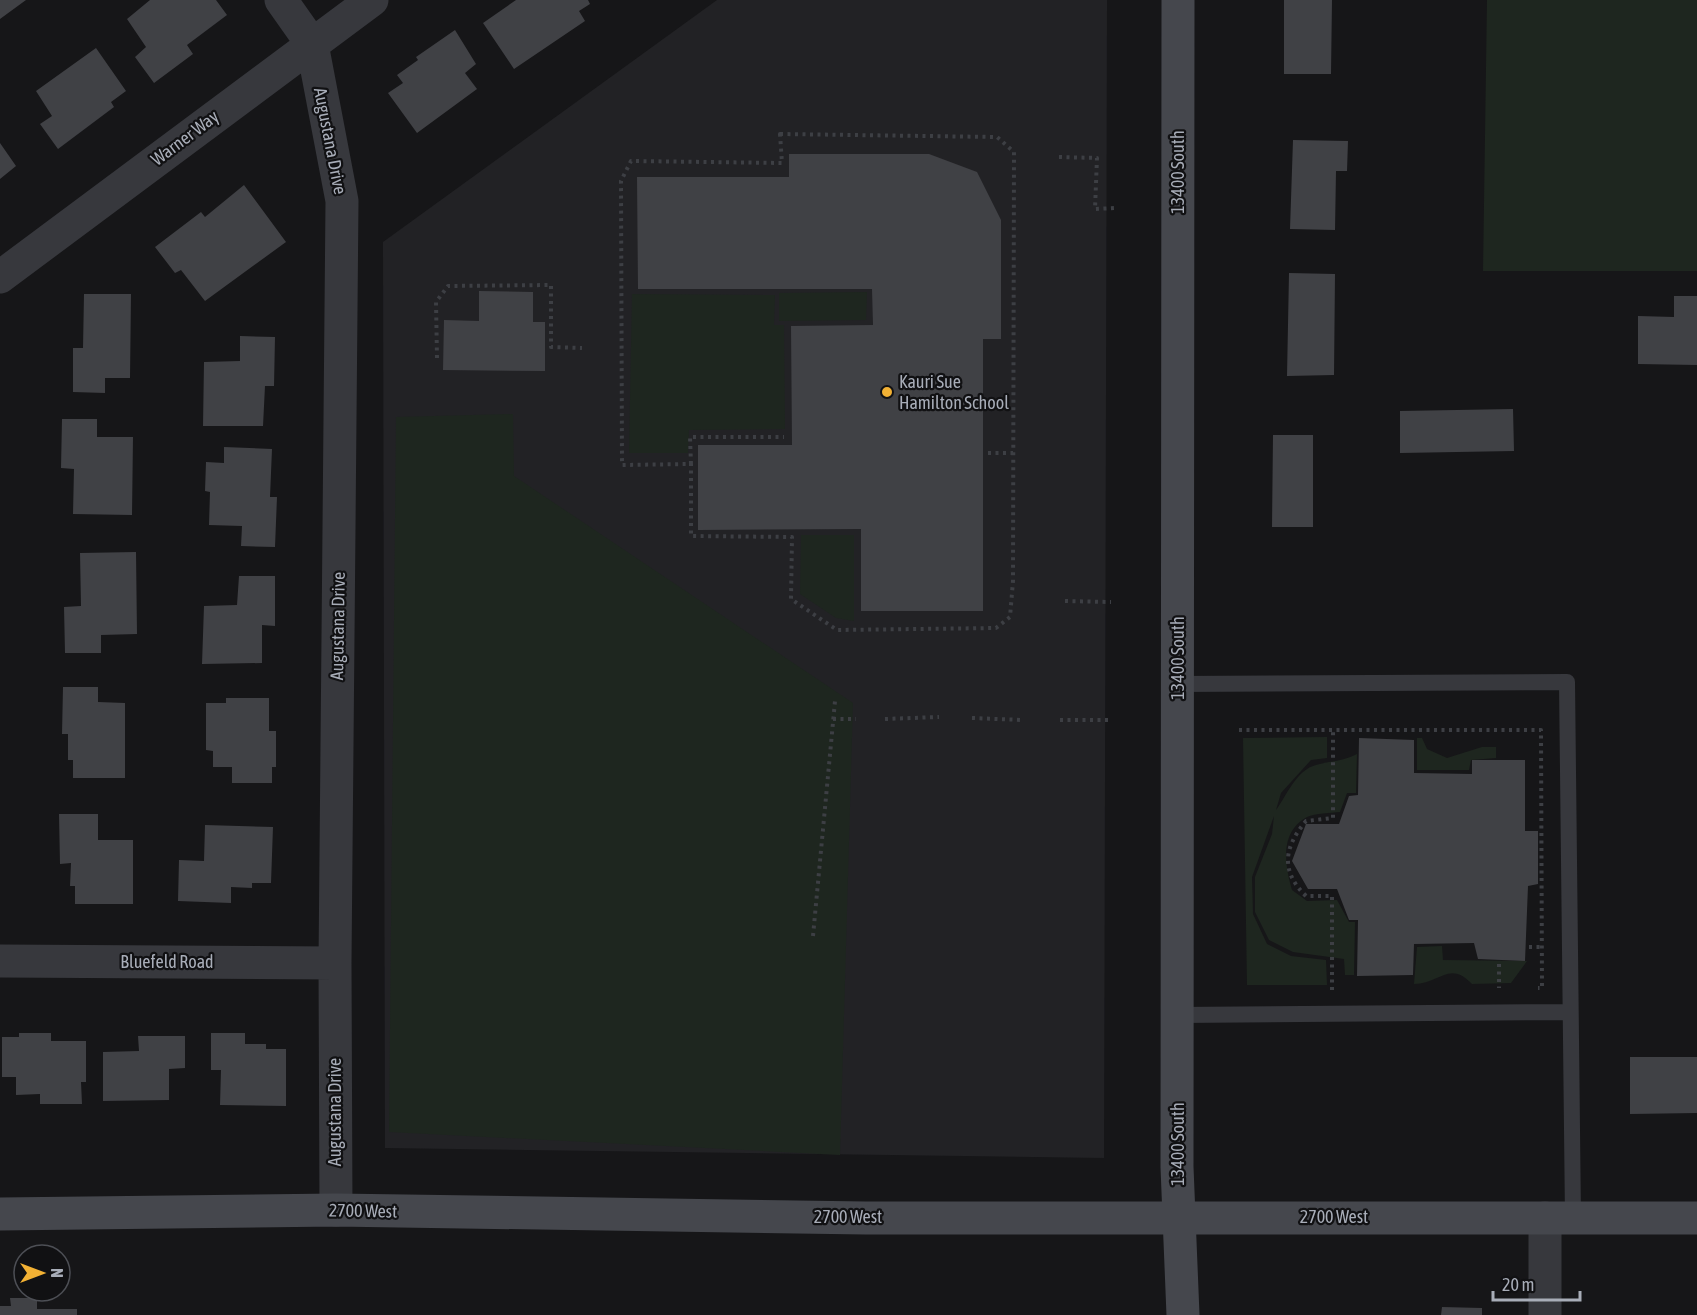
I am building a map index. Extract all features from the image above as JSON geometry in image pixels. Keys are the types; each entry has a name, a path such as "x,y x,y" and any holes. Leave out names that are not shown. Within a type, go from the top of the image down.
{"main road":[{"name":"13400 South","path":"1178,0 1177,1167 1182,1315"},
{"name":"2700 West","path":"0,1214 336,1210 866,1218 1179,1216 1697,1218"}],"street":[{"path":"281,0 312,44"},
{"name":"Warner Way","path":"0,277 372,0"},
{"name":"Augustana Drive","path":"312,44 342,201 335,963 336,1210"},
{"name":"Bluefeld Road","path":"0,961 335,963"},
{"path":"1545,1315 1559,1218"}],"lane":[{"path":"1178,684 1567,682 1570,1012 1559,1218"},
{"path":"1178,1016 1570,1012"}],"path":[{"path":"691,464 622,465 621,181 631,161 782,163 780,134 997,137 1014,152 1013,581 1010,617 996,628 837,630 791,599 792,537 691,536 691,464 690,437 784,437"},
{"path":"1059,157 1097,158 1095,209 1115,208"},
{"path":"437,358 436,302 448,286 551,285 551,347 582,348"},
{"path":"988,453 1013,453"},
{"path":"1065,601 1111,602"},
{"path":"813,936 835,700"},
{"path":"885,719 939,717"},
{"path":"972,718 1022,720"},
{"path":"833,719 856,719"},
{"path":"1060,720 1111,720"},
{"path":"1239,730 1540,730 1542,988 1531,988"},
{"path":"1332,990 1332,896 1306,896 1293,884 1287,862 1292,837 1306,821 1333,818 1333,730"},
{"path":"1529,947 1542,947"},
{"path":"1499,964 1499,988"},
{"path":"1487,988 1510,988"},
{"path":"1321,990 1344,990"}],"shaded area":[{"path":"717,0 1107,0 1104,1158 385,1148 383,242"},
{"path":"1487,0 1697,0 1697,271 1483,271"},
{"path":"867,292 866,320 779,321 779,293"},
{"path":"632,294 775,295 774,325 784,325 785,429 689,430 688,453 629,453"},
{"path":"513,414 514,476 853,703 840,1155 389,1132 396,417"},
{"path":"801,535 854,535 854,621 836,618 800,594"},
{"path":"1327,737 1327,758 1311,760 1281,793 1276,810 1292,784 1303,772 1322,763 1345,759 1357,754 1356,793 1347,793 1340,812 1310,816 1298,823 1288,840 1286,850 1287,871 1292,890 1307,901 1337,900 1349,922 1355,922 1354,975 1345,975 1344,959 1293,952 1269,940 1255,912 1255,877 1272,834 1274,816 1252,877 1253,914 1267,944 1291,956 1326,960 1327,985 1247,985 1243,738"},
{"path":"1417,738 1422,738 1427,749 1447,758 1482,747 1496,747 1496,758 1471,760 1469,770 1417,770"},
{"path":"1442,946 1443,960 1527,961 1511,983 1472,984 1464,977 1450,973 1431,981 1414,984 1417,947"}],"building":[{"path":"0,0 26,0 0,19"},
{"path":"150,0 216,0 227,15 187,45 193,54 154,83 135,57 146,47 127,19"},
{"path":"516,0 588,0 590,4 579,11 585,21 514,69 483,23"},
{"path":"1284,0 1332,0 1331,74 1284,74"},
{"path":"455,30 476,64 465,73 477,89 417,133 388,93 403,83 397,75 418,60 416,57"},
{"path":"96,48 126,91 111,102 114,107 58,149 40,124 52,116 36,91"},
{"path":"1293,140 1348,141 1347,171 1336,171 1335,230 1290,229"},
{"path":"0,143 16,166 0,179"},
{"name":"Kauri Sue Hamilton School","path":"789,154 929,154 977,172 1001,220 1001,339 983,339 983,611 861,611 861,529 698,530 698,445 792,445 791,326 873,325 872,289 638,289 637,177 789,177"},
{"path":"244,185 286,242 205,301 181,270 175,273 155,247 201,212 205,217"},
{"path":"1289,273 1335,274 1334,375 1287,376"},
{"path":"479,291 533,292 533,322 545,322 545,371 443,370 444,320 479,321"},
{"path":"84,294 131,294 130,378 105,378 105,393 73,392 73,348 83,348"},
{"path":"1674,296 1697,296 1697,365 1638,364 1638,316 1674,317"},
{"path":"240,336 275,337 274,386 265,386 263,426 203,426 204,362 240,361"},
{"path":"1513,409 1514,451 1400,453 1400,411"},
{"path":"62,419 97,419 97,437 133,437 132,515 73,514 74,469 61,468"},
{"path":"1273,435 1313,435 1313,527 1272,527"},
{"path":"224,447 272,449 270,497 277,497 275,547 241,546 242,526 209,525 210,492 205,491 206,462 224,463"},
{"path":"136,552 137,634 101,635 101,653 65,653 64,607 81,606 80,553"},
{"path":"239,576 275,576 275,626 262,625 262,663 202,664 204,606 237,605"},
{"path":"63,687 98,687 98,702 125,703 125,778 73,778 73,760 68,760 68,734 62,734"},
{"path":"226,698 269,698 269,731 276,731 276,767 272,767 272,783 232,783 232,767 213,767 213,751 206,750 206,703 226,703"},
{"path":"1359,738 1414,740 1414,773 1472,774 1472,760 1525,760 1525,831 1538,831 1538,884 1528,886 1525,961 1478,959 1474,943 1414,944 1413,975 1357,976 1358,920 1349,920 1337,889 1308,889 1292,861 1306,824 1339,824 1349,796 1358,795"},
{"path":"59,814 98,814 98,840 133,840 133,904 75,904 75,886 70,886 71,863 60,864"},
{"path":"205,825 273,827 271,883 252,883 252,888 231,887 231,903 178,901 179,860 204,861"},
{"path":"19,1033 51,1033 51,1041 86,1041 86,1082 81,1082 82,1104 40,1104 40,1094 16,1095 16,1077 2,1077 2,1037 19,1037"},
{"path":"211,1033 245,1033 245,1044 266,1044 266,1049 286,1049 286,1106 220,1105 221,1070 211,1070"},
{"path":"138,1036 185,1036 185,1068 169,1069 169,1100 103,1101 103,1052 139,1051"},
{"path":"1630,1057 1697,1057 1697,1113 1630,1114"},
{"path":"10,1298 12,1298 12,1303 37,1303 37,1309 77,1309 77,1315 0,1315 0,1306 11,1306"},
{"path":"1442,1307 1482,1308 1482,1315 1441,1315"}],"place":[{"name":"Kauri Sue Hamilton School","path":"887,392"}]}
